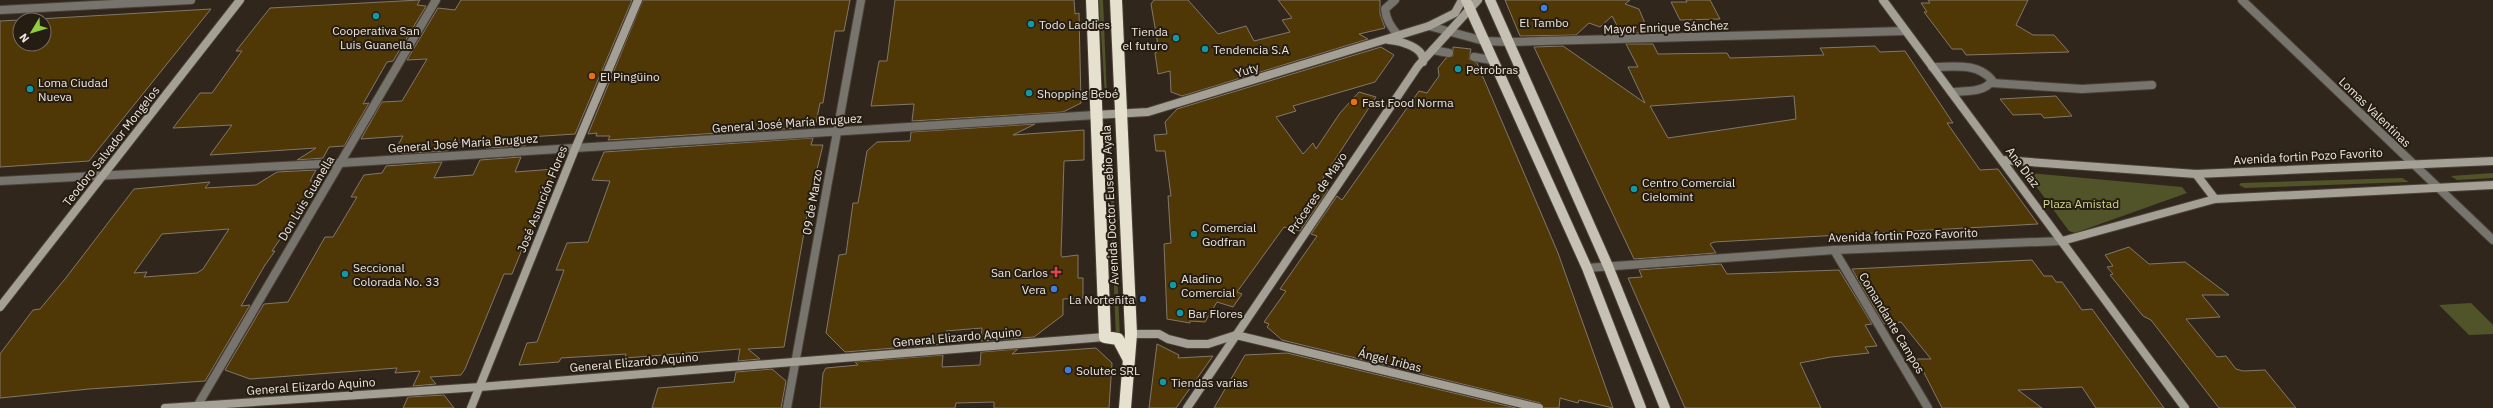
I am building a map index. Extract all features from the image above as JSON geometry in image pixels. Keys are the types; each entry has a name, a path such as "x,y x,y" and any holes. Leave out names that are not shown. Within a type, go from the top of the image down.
{"highway":[{"name":"Avenida Doctor Eusebio Ayala","path":"1092,0 1095,115 1105,337"},
{"name":"Avenida Doctor Eusebio Ayala","path":"1116,0 1131,334 1125,408"},
{"path":"1105,337 1118,339 1129,360"}],"main road":[{"name":"Teodoro Salvador Mongelos","path":"0,307 240,0"},
{"name":"José Asunción Flores","path":"471,408 575,148 638,0"},
{"name":"Yuty","path":"1095,115 1148,112 1399,36 1429,26 1455,13 1462,0"},
{"path":"1466,0 1587,268 1641,408"},
{"name":"Próceres de Mayo","path":"1187,408 1423,62 1478,0"},
{"path":"1490,0 1510,42 1608,266 1666,408"},
{"name":"Ana Díaz","path":"1883,0 2185,408"},
{"path":"1386,40 1409,44 1422,55 1424,60 1423,62"},
{"name":"Avenida fortin Pozo Favorito","path":"2002,160 2196,174 2493,161"},
{"path":"2196,174 2215,198"},
{"name":"Avenida fortin Pozo Favorito","path":"2062,241 2215,198 2493,185"},
{"path":"1131,334 1159,334 1168,339 1188,344 1208,344 1236,335"},
{"name":"Ángel Iribas","path":"1236,335 1539,408"},
{"name":"General Elizardo Aquino","path":"165,408 480,387 1105,337"}],"street":[{"path":"64,7 71,0"},
{"path":"0,10 191,0"},
{"name":"Don Luis Guanella","path":"197,407 436,0"},
{"name":"09 de Marzo","path":"787,408 861,0"},
{"path":"1395,0 1385,9 1385,15 1387,22 1399,36"},
{"name":"Lomas Valentinas","path":"2242,0 2436,188 2493,240"},
{"name":"Mayor Enrique Sánchez","path":"1429,26 1484,41 1510,42 1905,31"},
{"path":"1433,50 1449,53"},
{"path":"1474,57 1492,60"},
{"path":"1932,67 1982,70 1989,74 1992,83"},
{"path":"1951,92 1977,90 1992,83 2082,90 2152,85"},
{"name":"General José María Bruguez","path":"0,181 104,174 340,163 1095,115"},
{"name":"Avenida fortin Pozo Favorito","path":"1587,268 1834,250 2062,241"},
{"name":"Comandante Campos","path":"1834,250 1928,408"}],"green space":[{"path":"1099,0 1103,0 1107,97 1105,97"},
{"path":"1108,133 1111,134 1120,338 1116,339"},
{"name":"Plaza Amistad","path":"2030,173 2182,187 2187,193 2075,233 2069,231 2027,174"},
{"path":"2493,173 2493,178 2457,180 2451,176"},
{"path":"2402,178 2409,182 2245,188 2239,185 2241,183"},
{"path":"2471,303 2493,325 2493,334 2469,335 2439,305"}],"building":[{"path":"420,0 417,5 426,6 393,61 387,62 363,104 369,103 344,146 329,147 323,158 297,160 316,148 210,155 232,125 173,128 200,93 212,93 242,51 236,51 270,8"},
{"path":"461,0 632,0 575,134 529,137 525,146 486,148 489,141 452,143 448,151 393,154 403,136 361,139 382,102 402,101 427,59 407,60 438,8 455,10"},
{"path":"643,0 850,0 844,31 835,31 823,103 820,103 815,127 608,140 610,136 596,136 597,133 588,134"},
{"path":"895,0 1074,0 1075,14 1079,13 1081,103 1063,112 912,121 914,104 871,106 879,61 887,61"},
{"path":"1154,0 1188,0 1218,34 1246,26 1254,41 1290,32 1282,20 1292,18 1278,0 1380,0 1380,14 1385,28 1359,34 1368,39 1182,96 1171,92 1170,71 1158,74 1155,53 1159,51 1151,4"},
{"path":"1505,0 1630,0 1625,4 1639,9 1649,33 1621,33 1612,16 1600,27 1589,23 1576,35 1520,36"},
{"path":"1686,0 1710,0 1720,19 1680,20 1671,2 1687,2"},
{"path":"1928,0 2028,0 2016,25 2033,35 2054,35 2069,52 1966,55 1962,49 1952,49 1924,12 1927,12 1921,3 1930,3"},
{"path":"211,9 89,161 0,167 0,21 12,20 12,52 52,52 52,18"},
{"path":"1626,44 1653,44 1658,54 1727,53 1730,58 1824,55 1820,48 1875,46 1880,52 1905,51 1953,123 1947,123 1980,170 1998,169 2038,224 1714,242 1710,244 1716,253 1634,259 1534,47 1563,46 1645,103 1628,67 1638,67","holes":["1794,96 1796,119 1668,138 1650,106"]},
{"path":"1381,47 1394,55 1375,82 1293,106 1296,111 1276,117 1303,154 1313,143 1316,149 1340,113 1359,92 1376,97 1319,184 1328,190 1300,231 1284,227 1237,292 1242,294 1233,307 1217,302 1205,322 1190,321 1190,323 1167,319 1164,244 1171,243 1168,196 1171,196 1165,151 1156,151 1154,135 1167,134 1165,122 1177,109"},
{"path":"1453,47 1471,49 1469,59 1477,63 1558,253 1613,408 1579,400 1578,403 1560,398 1559,408 1544,408 1540,403 1282,340 1267,327 1269,324 1264,322 1286,291 1280,289 1317,236 1311,234 1337,196 1342,200 1419,91 1427,93 1439,76 1438,68 1446,58 1453,56"},
{"path":"2056,96 2072,116 2044,118 2041,114 2013,115 2000,99"},
{"path":"1035,124 1013,135 1084,130 1084,160 1064,161 1061,255 1062,257 1078,255 1078,278 1083,278 1083,298 1063,299 1063,315 1034,337 981,341 982,328 946,331 944,344 845,352 826,333 839,255 846,254 853,203 858,203 867,151 877,142 910,141 911,132"},
{"path":"813,138 811,145 823,145 810,198 784,347 748,349 760,359 738,361 740,349 625,358 626,354 561,358 559,362 519,365 527,343 537,342 564,270 556,270 567,243 588,242 610,181 592,180 604,152"},
{"path":"521,157 515,172 555,169 512,274 504,274 465,369 461,375 430,377 436,384 413,386 420,371 395,373 397,368 250,379 225,370 264,304 288,302 325,237 333,237 357,197 351,197 364,175 382,173 386,166 442,162 434,178 473,175 480,160"},
{"path":"316,170 310,181 315,181 310,188 312,189 293,213 298,213 272,251 275,251 241,306 250,305 205,381 89,389 0,398 0,354 33,310 40,309 65,279 134,189 210,182 205,188 256,185 277,172","holes":["229,229 203,269 197,273 144,277 147,272 134,273 162,234"]},
{"path":"2129,247 2149,264 2185,262 2229,295 2202,295 2220,317 2186,319 2217,357 2226,356 2236,369 2243,371 2265,370 2296,408 2219,408 2151,320 2143,316 2110,275 2113,274 2107,267 2113,266 2105,255"},
{"path":"2032,260 2044,276 2052,276 2056,282 2062,282 2082,310 2092,309 2164,408 2096,408 2082,387 2018,390 2042,408 1942,408 1917,359 1931,359 1901,322 1884,324 1852,269"},
{"path":"1721,264 1727,274 1839,270 1872,324 1865,325 1877,346 1865,347 1869,353 1831,357 1800,363 1821,408 1685,408 1628,278 1642,277 1639,270"},
{"path":"1157,344 1179,355 1178,358 1213,356 1176,408 1149,408"},
{"path":"1096,348 1112,363 1109,408 994,408 994,402 956,403 955,408 820,408 823,373 826,368 858,365 855,362 943,355 942,367 980,365 981,352 1018,349 1012,354"},
{"path":"1287,353 1516,408 1214,408 1245,355"},
{"path":"772,369 786,381 781,408 652,408 658,388 734,382 736,372"},
{"path":"444,395 454,408 403,408 408,397"}],"place":[{"name":"El Tambo","path":"1544,8"},
{"name":"Cooperativa San Luis Guanella","path":"376,16"},
{"name":"Todo Laddies","path":"1031,24"},
{"name":"Tienda el futuro","path":"1176,38"},
{"name":"Tendencia S.A","path":"1205,49"},
{"name":"Petrobras","path":"1458,69"},
{"name":"El Pingüino","path":"592,76"},
{"name":"Loma Ciudad Nueva","path":"30,89"},
{"name":"Shopping Bebé","path":"1029,93"},
{"name":"Fast Food Norma","path":"1354,102"},
{"name":"Centro Comercial Cielomint","path":"1634,189"},
{"name":"Comercial Godfran","path":"1194,234"},
{"name":"San Carlos","path":"1056,272"},
{"name":"Seccional Colorada No. 33","path":"345,274"},
{"name":"Aladino Comercial","path":"1173,285"},
{"name":"Vera","path":"1054,289"},
{"name":"La Norteñita","path":"1143,299"},
{"name":"Bar Flores","path":"1180,313"},
{"name":"Solutec SRL","path":"1068,370"},
{"name":"Tiendas varias","path":"1163,382"}]}
